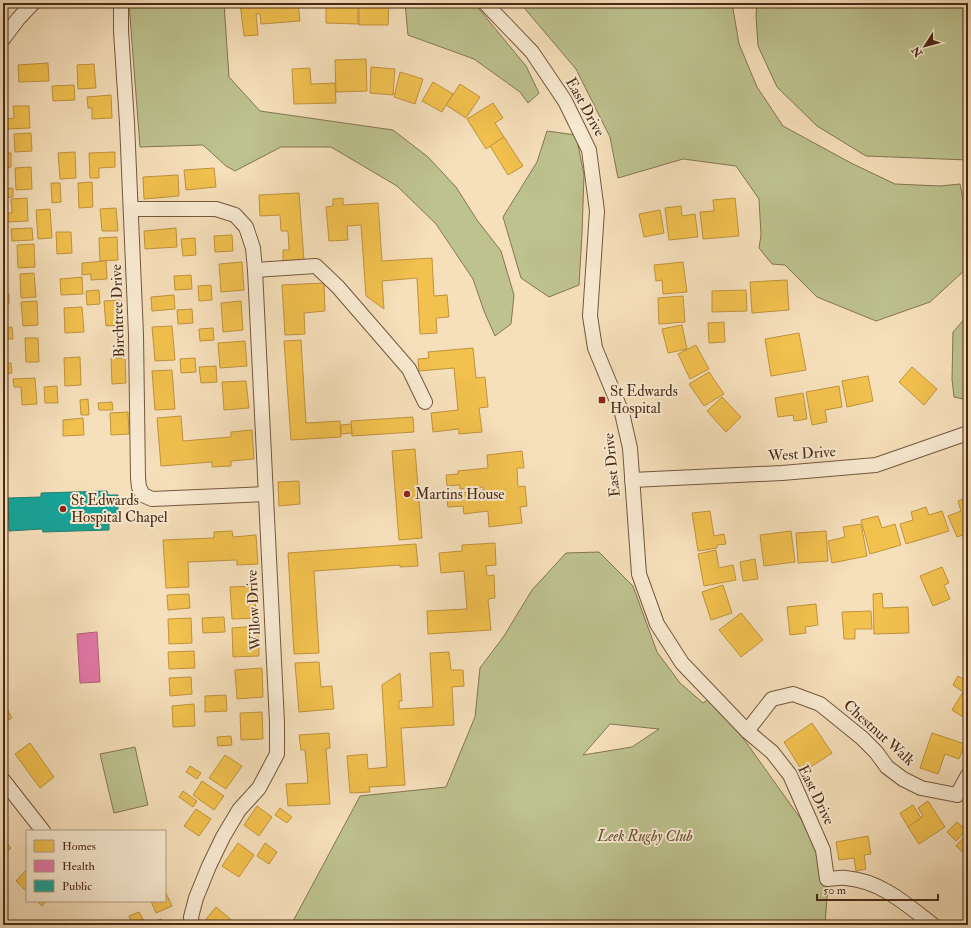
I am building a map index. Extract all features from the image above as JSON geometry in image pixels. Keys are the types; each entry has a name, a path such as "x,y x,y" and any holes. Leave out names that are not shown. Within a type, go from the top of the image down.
{"street":[{"path":"3,39 18,19 33,3"},
{"name":"Birchtree Drive","path":"121,3 121,31 127,123 136,336 139,487 143,495 152,499 265,494"},
{"name":"East Drive","path":"485,3 532,52 565,101 589,150 597,211 590,316 595,348 622,413 630,448 639,574 657,624 682,663 747,731 772,752 790,775 823,850 827,879 844,878 863,881 881,888 899,898 933,925"},
{"name":"Willow Drive","path":"131,210 216,209 235,215 246,227 253,248 255,270 277,723 277,754 259,788 239,810 222,837 196,898 191,917 192,925"},
{"path":"255,270 316,266 338,287 409,369 425,402"},
{"name":"West Drive","path":"632,480 782,473 876,466 968,433"},
{"name":"Chestnut Walk","path":"747,731 772,700 793,694 820,704 862,738 876,752 887,767 903,779 921,788 963,799 968,774"},
{"path":"3,780 42,830"}],"green space":[{"path":"129,3 224,3 229,77 260,111 393,130 428,157 456,187 477,220 501,251 514,295 511,324 495,336 484,311 473,279 436,224 397,186 331,147 281,147 235,171 226,166 203,145 140,147"},
{"path":"405,3 474,3 526,66 539,93 528,103 520,92 474,59 408,35"},
{"path":"520,3 732,3 739,44 757,87 783,126 851,163 895,184 940,186 960,184 968,225 966,269 930,302 876,321 817,297 785,265 772,264 759,248 761,235 759,199 736,166 683,159 618,178 610,137 576,69"},
{"path":"757,3 968,3 968,160 866,156 817,126 777,87 758,46 756,15"},
{"path":"547,131 576,135 584,175 579,285 549,297 521,278 503,217 537,162"},
{"path":"968,315 968,400 954,397 952,379 953,332"},
{"name":"Leek Rugby Club","path":"599,552 633,586 657,652 680,683 703,703 713,696 823,850 828,884 825,925 291,925 360,796 446,787 475,717 480,668 504,636 532,590 566,553","holes":["610,724 659,729 632,747 583,755"]},
{"path":"135,747 148,805 114,813 100,754"}],"building: Homes":[{"path":"240,3 298,3 300,21 261,24 260,14 256,14 258,35 244,36"},
{"path":"326,3 358,3 358,24 326,23"},
{"path":"359,3 389,3 388,25 359,25"},
{"path":"366,59 367,91 336,92 335,60"},
{"path":"48,63 49,81 19,82 18,65"},
{"path":"94,64 96,88 78,89 77,65"},
{"path":"371,67 395,69 393,95 370,93"},
{"path":"310,68 311,84 335,83 336,103 294,104 292,69"},
{"path":"400,72 423,79 415,104 394,97"},
{"path":"433,82 453,94 442,112 422,101"},
{"path":"460,84 480,97 466,118 446,105"},
{"path":"74,85 75,100 53,101 52,86"},
{"path":"111,95 112,118 92,119 92,108 88,108 87,97"},
{"path":"493,103 503,118 495,123 504,137 486,149 467,119"},
{"path":"13,106 29,106 30,128 7,129 7,119 14,118"},
{"path":"31,133 32,151 15,152 14,134"},
{"path":"504,137 523,166 508,175 490,146"},
{"path":"75,152 76,178 60,179 58,153"},
{"path":"115,152 115,167 99,168 99,178 90,178 89,153"},
{"path":"3,153 11,153 11,167 3,168"},
{"path":"31,167 32,189 16,190 15,168"},
{"path":"214,168 216,187 186,190 184,170"},
{"path":"178,175 179,196 144,199 143,177"},
{"path":"92,182 93,207 79,208 78,183"},
{"path":"51,183 60,183 61,202 52,203"},
{"path":"13,188 13,197 3,198 3,189"},
{"path":"299,193 304,260 283,261 283,250 289,250 288,231 281,231 280,215 260,216 259,195"},
{"path":"27,198 28,221 7,222 6,213 12,213 11,199"},
{"path":"343,198 343,205 378,203 382,261 432,258 434,296 447,295 449,317 436,318 437,333 420,334 417,278 382,281 384,309 366,296 361,225 347,226 348,240 329,241 326,207 333,206 333,199"},
{"path":"735,198 739,236 703,239 700,212 714,211 713,200"},
{"path":"681,206 682,216 695,214 698,237 669,240 665,208"},
{"path":"116,208 118,231 102,231 100,209"},
{"path":"50,209 52,238 38,239 36,210"},
{"path":"660,210 664,233 644,237 639,214"},
{"path":"32,228 33,240 12,241 11,229"},
{"path":"176,228 177,247 145,249 144,231"},
{"path":"56,232 71,232 72,253 57,254"},
{"path":"232,235 233,251 215,252 214,236"},
{"path":"117,237 118,260 100,261 99,238"},
{"path":"195,238 196,255 183,256 181,239"},
{"path":"34,244 35,267 18,268 17,245"},
{"path":"106,261 107,279 91,280 91,274 82,275 82,263"},
{"path":"242,262 244,290 221,292 219,264"},
{"path":"683,262 687,292 663,294 662,280 656,281 654,265"},
{"path":"3,264 5,264 6,276 3,276"},
{"path":"34,273 36,297 21,298 20,274"},
{"path":"191,275 192,289 175,290 174,276"},
{"path":"82,277 83,294 61,295 60,279"},
{"path":"787,280 789,310 752,313 750,282"},
{"path":"324,283 325,311 304,313 305,334 285,335 282,285"},
{"path":"211,285 212,300 199,301 198,286"},
{"path":"99,290 100,304 87,305 86,291"},
{"path":"746,290 747,311 712,312 712,291"},
{"path":"3,294 9,294 9,303 3,303"},
{"path":"174,295 175,309 152,311 151,297"},
{"path":"683,296 685,322 659,324 658,298"},
{"path":"122,300 123,325 106,326 104,301"},
{"path":"37,301 38,325 23,326 21,302"},
{"path":"241,301 243,330 223,332 221,303"},
{"path":"82,307 84,332 65,333 64,308"},
{"path":"192,309 193,323 178,324 177,310"},
{"path":"724,322 725,342 709,343 708,323"},
{"path":"682,325 687,349 668,353 662,329"},
{"path":"172,326 175,360 155,361 152,327"},
{"path":"12,327 13,339 3,339 3,328"},
{"path":"213,328 214,340 200,341 199,329"},
{"path":"799,333 806,370 771,376 765,339"},
{"path":"25,338 38,338 39,362 26,362"},
{"path":"301,340 306,423 340,421 341,437 291,440 284,341"},
{"path":"245,341 247,366 220,368 218,343"},
{"path":"696,345 709,369 690,379 678,354"},
{"path":"473,348 476,378 485,377 488,407 479,408 482,432 459,434 459,429 433,432 431,413 458,410 454,368 419,371 418,359 429,358 428,352"},
{"path":"80,357 81,385 65,386 64,358"},
{"path":"111,358 125,358 126,383 112,384"},
{"path":"195,358 196,372 181,373 180,359"},
{"path":"3,363 11,363 12,373 3,374"},
{"path":"216,366 217,382 201,383 199,367"},
{"path":"912,367 937,389 924,405 899,382"},
{"path":"172,370 175,409 155,410 152,371"},
{"path":"709,372 724,394 704,406 689,384"},
{"path":"868,376 873,401 847,407 842,381"},
{"path":"35,378 37,404 22,405 21,387 14,387 13,379"},
{"path":"246,381 249,408 224,410 222,382"},
{"path":"57,386 58,403 45,403 44,387"},
{"path":"839,386 842,407 825,410 827,422 812,425 806,392"},
{"path":"803,393 807,419 794,421 793,415 778,417 775,398"},
{"path":"722,397 741,417 726,432 707,411"},
{"path":"88,399 89,415 81,415 80,400"},
{"path":"112,402 113,410 99,410 98,403"},
{"path":"128,412 129,434 111,435 110,413"},
{"path":"181,416 183,441 231,437 231,432 252,430 254,459 231,461 231,466 212,467 212,462 161,466 157,418"},
{"path":"413,417 414,432 352,436 351,421"},
{"path":"83,418 84,435 63,436 63,420"},
{"path":"351,424 352,433 341,434 341,425"},
{"name":"Martins House","path":"415,449 422,538 399,540 392,451"},
{"path":"522,451 524,468 517,468 518,487 525,486 527,506 520,507 522,523 489,527 488,511 464,514 463,506 448,507 446,494 483,491 483,487 460,489 460,485 447,486 446,475 458,474 458,471 488,468 487,455"},
{"path":"299,481 300,504 279,506 278,482"},
{"path":"968,497 968,533 957,537 948,516 961,511 958,501"},
{"path":"926,507 929,515 942,511 949,531 906,544 900,524 913,520 911,512"},
{"path":"710,511 714,536 724,534 726,544 717,545 717,548 698,551 692,513"},
{"path":"878,516 882,528 895,524 901,545 870,554 861,520"},
{"path":"861,524 867,556 832,563 828,541 845,537 843,527"},
{"path":"232,531 233,537 256,535 258,564 237,565 237,560 188,562 189,587 166,588 163,540 214,538 214,532"},
{"path":"791,531 795,562 764,566 760,535"},
{"path":"826,531 828,561 798,563 796,533"},
{"path":"495,543 496,565 486,566 487,576 494,575 495,598 488,599 491,630 428,634 427,611 467,609 464,571 441,573 439,553 462,551 462,545"},
{"path":"416,544 418,566 400,567 400,565 314,571 319,653 294,654 288,553"},
{"path":"716,550 719,568 733,565 736,580 704,586 698,554"},
{"path":"755,559 758,579 743,581 740,562"},
{"path":"942,567 949,583 944,585 950,599 933,606 920,576"},
{"path":"723,585 732,613 711,620 702,592"},
{"path":"255,586 256,618 232,619 230,587"},
{"path":"882,593 883,608 908,607 909,633 874,634 873,594"},
{"path":"189,594 190,608 168,610 167,595"},
{"path":"816,604 818,625 805,627 806,633 790,635 787,607"},
{"path":"871,611 872,629 855,629 855,639 844,639 842,612"},
{"path":"741,613 763,640 741,657 719,630"},
{"path":"224,617 225,632 203,633 202,618"},
{"path":"191,618 192,643 169,644 168,619"},
{"path":"258,626 259,656 233,657 232,628"},
{"path":"194,651 195,668 169,669 168,652"},
{"path":"449,652 451,670 463,670 464,686 452,687 454,725 401,728 405,785 369,787 370,792 350,793 347,756 367,754 368,769 387,767 382,685 400,673 402,701 399,701 399,709 433,707 430,653"},
{"path":"319,662 321,687 332,686 334,709 299,712 295,663"},
{"path":"262,668 263,697 237,699 235,670"},
{"path":"958,676 968,682 968,720 952,710 963,692 953,685"},
{"path":"191,677 192,694 170,696 169,678"},
{"path":"226,695 227,711 205,712 205,696"},
{"path":"3,702 12,718 3,723"},
{"path":"194,704 195,726 173,727 172,706"},
{"path":"262,712 263,739 241,740 240,713"},
{"path":"812,723 832,753 803,772 784,742"},
{"path":"329,733 330,748 326,749 330,804 288,806 286,784 308,783 305,750 301,750 299,735"},
{"path":"932,733 965,744 959,759 945,754 938,774 920,768"},
{"path":"231,736 232,745 218,746 217,737"},
{"path":"30,743 54,777 40,788 15,754"},
{"path":"225,755 242,766 226,789 209,778"},
{"path":"190,766 201,773 197,779 186,772"},
{"path":"202,781 224,796 214,810 193,795"},
{"path":"183,791 197,801 193,807 179,797"},
{"path":"928,801 945,827 919,844 908,827 923,816 918,808"},
{"path":"913,805 921,818 908,827 900,813"},
{"path":"257,806 272,817 259,836 244,825"},
{"path":"280,808 292,817 287,823 275,815"},
{"path":"196,809 211,819 199,836 184,826"},
{"path":"957,822 966,830 956,841 947,832"},
{"path":"968,833 968,857 956,846"},
{"path":"868,836 871,854 864,855 866,869 856,871 854,858 839,860 836,842"},
{"path":"3,839 11,848 3,855"},
{"path":"238,843 254,855 239,877 222,866"},
{"path":"265,843 277,852 269,864 257,856"},
{"path":"26,870 26,891 16,881"},
{"path":"166,893 172,906 156,913 151,902 166,902"},
{"path":"38,902 46,902 42,906"},
{"path":"216,907 236,924 205,925 203,923"},
{"path":"139,912 144,921 133,925 129,916"},
{"path":"161,919 163,925 147,925"}],"building: Health":[{"path":"97,632 100,682 80,683 77,634"}],"building: Public":[{"name":"St Edwards Hospital Chapel","path":"107,491 108,495 118,495 118,520 109,520 109,530 43,532 42,529 9,531 8,498 41,497 41,493"}],"place":[{"name":"St Edwards Hospital","path":"602,400"},
{"name":"Martins House","path":"407,494"},
{"name":"St Edwards Hospital Chapel","path":"63,509"}]}
